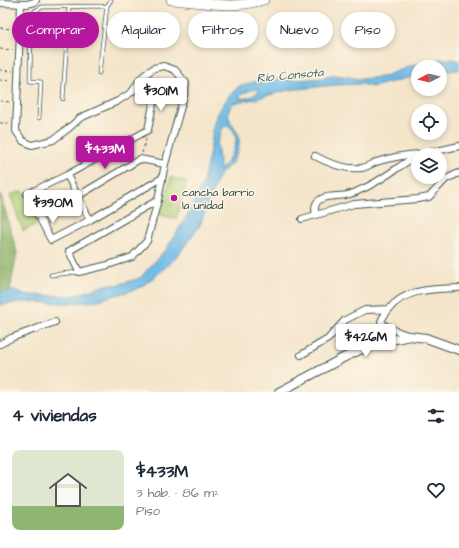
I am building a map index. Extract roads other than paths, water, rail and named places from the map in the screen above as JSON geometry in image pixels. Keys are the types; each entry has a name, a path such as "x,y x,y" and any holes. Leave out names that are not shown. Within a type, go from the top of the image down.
{"main road":[{"path":"171,0 206,5 230,6 250,4 264,0"},
{"path":"279,392 373,344 410,336 426,338 459,350"}],"street":[{"path":"0,3 27,4 35,2 36,0"},
{"path":"21,4 16,131 22,141 32,145 53,140 80,118 118,101 132,92 142,77 154,68 164,66 175,70 186,83 186,92 165,164 158,200 147,241 132,257 79,272 69,251 158,200"},
{"path":"156,89 148,130 67,175 27,194 51,240 90,220 162,178"},
{"path":"447,149 459,146"},
{"path":"315,156 324,161 346,167 360,168 367,167 376,162 411,154"},
{"path":"38,216 78,196 140,159 165,164"},
{"path":"316,214 314,208 316,203 321,199 327,196 360,191 411,160"},
{"path":"302,219 354,204 429,197 446,179 459,173"},
{"path":"67,175 90,220"},
{"path":"410,336 386,328 381,322 382,318 395,302 407,295 426,290 459,288"},
{"path":"301,355 328,339 345,320 365,310 389,309"},
{"path":"0,344 11,338 55,322"}],"lane":[{"path":"99,73 107,6 111,0"},
{"path":"39,118 41,82 30,81 31,19 35,11 42,7 107,6"},
{"path":"63,99 69,7"},
{"path":"50,275 79,272"}],"water":[{"path":"453,59 459,61 459,70 447,71 447,60 437,60"},
{"path":"411,66 411,77 373,87 361,84 289,90 233,103 228,111 232,125 239,135 239,147 237,153 232,163 219,175 200,225 175,259 142,286 134,290 95,301 67,303 22,302 0,305 0,292 3,291 16,291 24,295 73,296 110,284 117,285 140,278 167,248 189,213 203,183 213,129 218,113 229,96 239,86 258,81 324,78 336,75 360,79 382,77","holes":["257,89 259,90 253,96 248,98 239,98 247,92","227,126 233,130 236,135 236,141 228,160 220,170 217,144 223,127"]}],"place":[{"name":"cancha barrio la unidad","path":"174,198"}],"water label":[{"name":"Río Consota","path":"290,75"}]}
